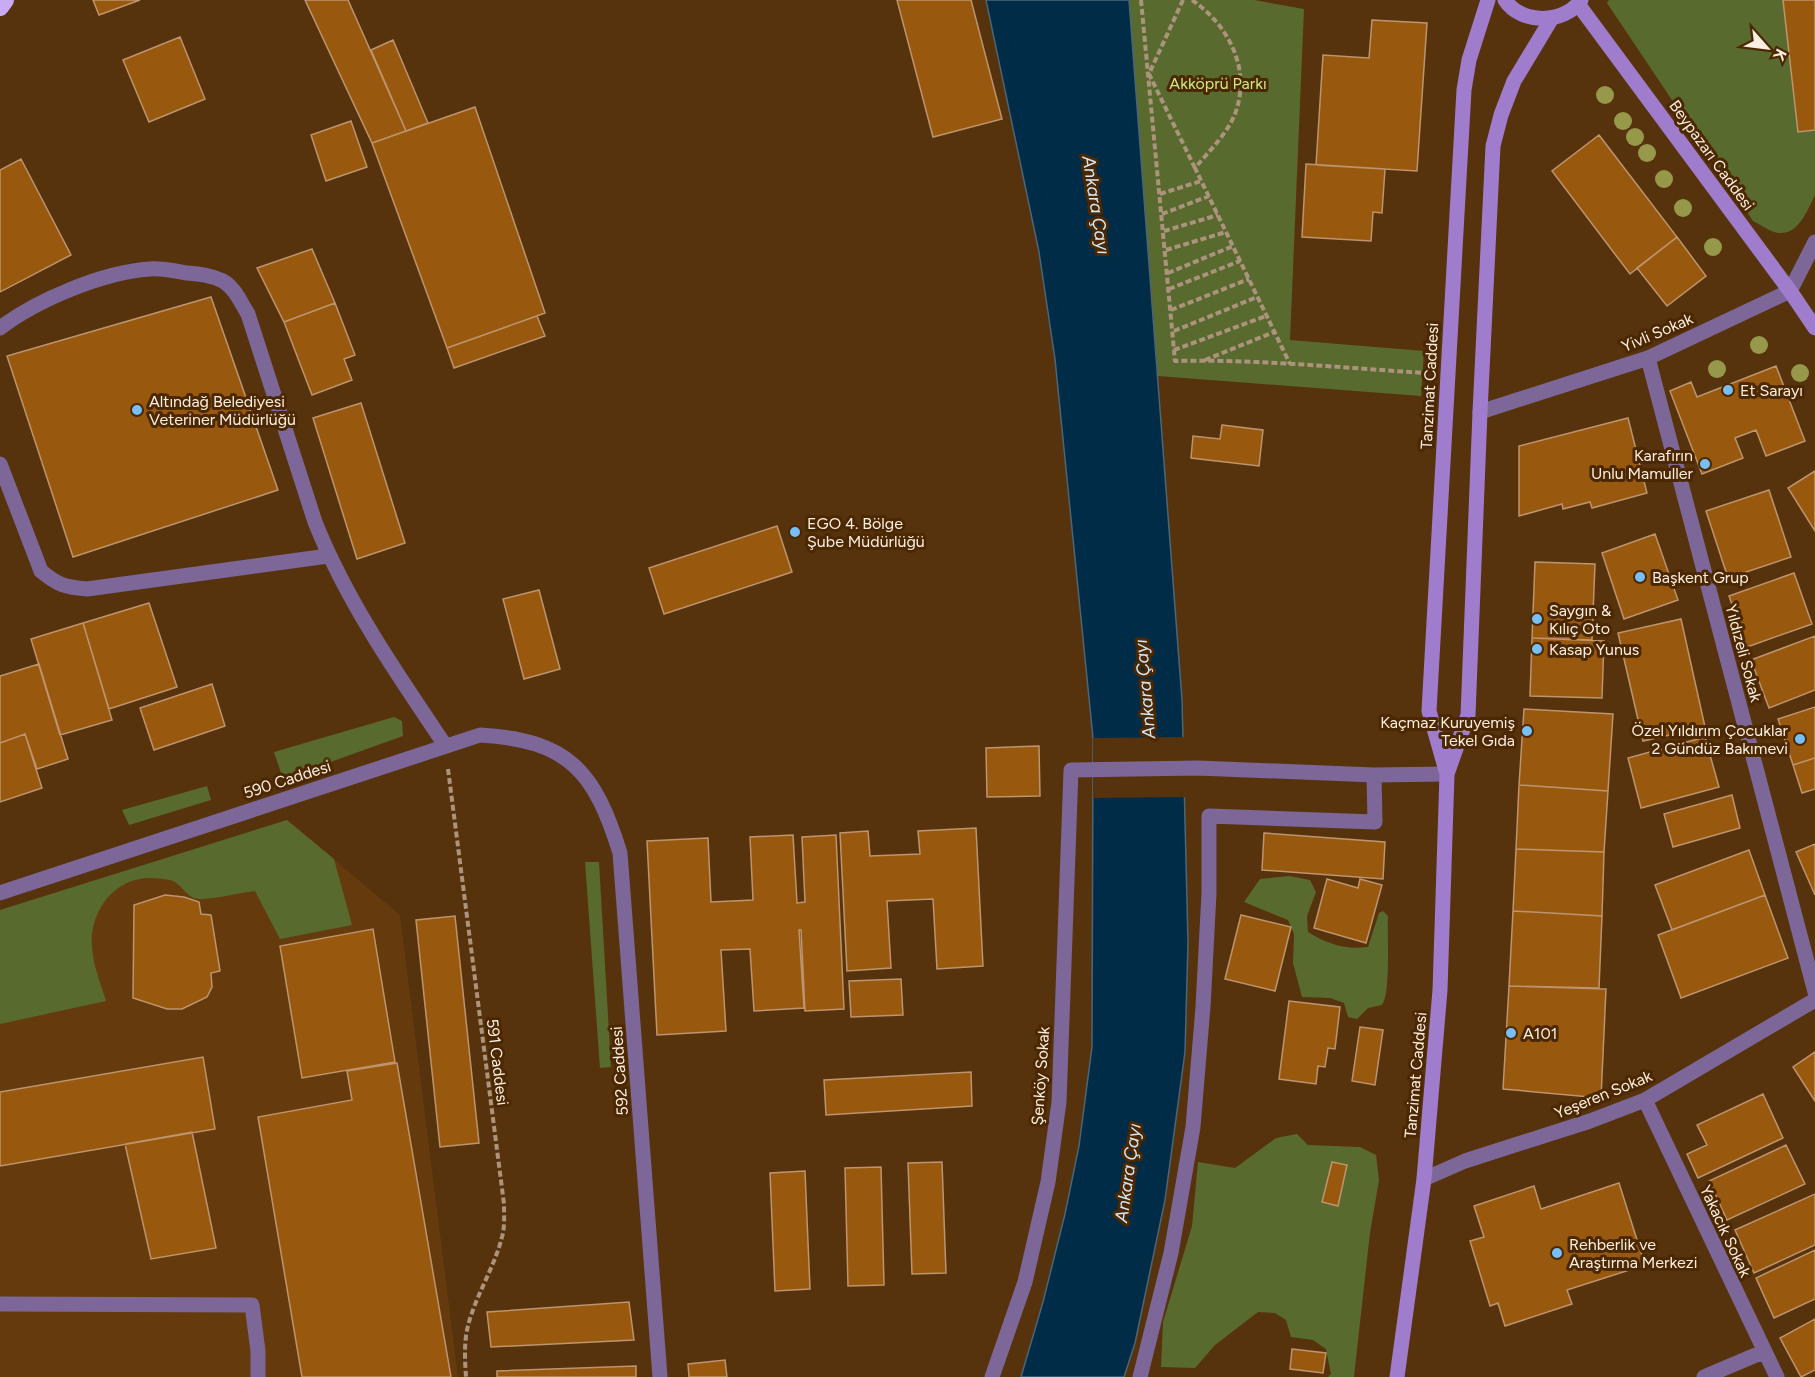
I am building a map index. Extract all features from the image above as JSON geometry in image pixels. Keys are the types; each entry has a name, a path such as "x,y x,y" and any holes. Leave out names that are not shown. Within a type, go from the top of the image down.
{"highway":[{"path":"0,7 5,0"}],"main road":[{"name":"Tanzimat Caddesi","path":"1447,774 1429,711 1464,90 1469,60 1488,0"},
{"path":"1505,0 1521,14 1536,19 1552,18 1566,13 1580,2"},
{"name":"Beypazarı Caddesi","path":"1580,2 1815,328"},
{"name":"Tanzimat Caddesi","path":"1397,1377 1424,1179 1440,990 1447,774 1468,715 1480,412 1494,146 1501,115 1514,81 1552,18"}],"street":[{"path":"1790,291 1815,242"},
{"path":"0,328 54,296 76,287 123,274 151,269 209,276 225,282 237,295 248,314 328,556 388,662 445,745"},
{"name":"Yivli Sokak","path":"1480,412 1648,358 1790,291"},
{"name":"Yıldızeli Sokak","path":"1648,358 1815,992"},
{"path":"0,464 41,571 66,588 87,589 328,556"},
{"name":"590 Caddesi","path":"0,893 480,735 506,736 531,741 557,752 582,771"},
{"name":"Şenköy Sokak","path":"992,1377 1025,1282 1048,1182 1059,1102 1071,770 1198,768 1374,775"},
{"name":"592 Caddesi","path":"582,771 609,819 620,853 660,1377"},
{"path":"1140,1377 1172,1253 1193,1127 1204,996 1209,893 1209,816 1375,822 1374,775 1447,774"},
{"name":"Yeşeren Sokak","path":"1424,1179 1465,1161 1590,1121 1645,1100 1815,1000"},
{"name":"Yakacık Sokak","path":"1645,1100 1763,1352 1777,1377"},
{"path":"0,1304 252,1305 258,1351 258,1377"},
{"path":"1704,1377 1763,1352"}],"path":[{"path":"1141,0 1174,331 1175,361 1290,364 1448,374"},
{"path":"1149,74 1183,0"},
{"path":"1192,0 1215,18 1231,42 1237,58 1240,93 1237,109 1219,141 1195,168"},
{"path":"1149,74 1290,364"},
{"path":"1160,194 1201,181"},
{"path":"1162,214 1209,196"},
{"path":"1164,231 1218,215"},
{"path":"1166,250 1226,232"},
{"path":"1168,273 1233,246"},
{"path":"1169,289 1240,261"},
{"path":"1171,310 1249,279"},
{"path":"1174,331 1257,297"},
{"path":"1174,350 1266,316"},
{"path":"1203,360 1274,332"},
{"name":"591 Caddesi","path":"445,745 504,1204 503,1235 467,1330 466,1377"}],"shaded area":[{"path":"287,820 400,915 458,1377 0,1377 0,910"}],"green space":[{"name":"Akköprü Parkı","path":"1129,0 1254,0 1304,9 1290,340 1424,351 1421,396 1158,376"},
{"path":"1609,0 1815,0 1815,195 1805,216 1795,228 1782,233 1774,232 1753,221 1607,3"},
{"path":"394,717 402,721 403,736 283,779 274,752"},
{"path":"207,786 211,800 129,825 122,810"},
{"path":"287,820 334,859 352,925 280,939 255,891 199,899 192,897 171,880 153,878 137,880 125,884 106,900 95,922 92,947 106,1001 0,1024 0,910"},
{"path":"585,862 599,862 611,1067 600,1068"},
{"path":"1289,876 1310,880 1316,892 1307,916 1308,932 1322,940 1344,947 1368,947 1379,913 1383,911 1388,916 1388,977 1382,1005 1368,1008 1357,1019 1348,1017 1344,1003 1330,998 1302,997 1293,963 1294,934 1288,920 1244,902 1260,879"},
{"path":"1297,1134 1308,1145 1360,1147 1376,1155 1379,1180 1370,1233 1354,1377 1328,1377 1331,1374 1326,1349 1313,1340 1291,1337 1286,1320 1275,1313 1258,1312 1215,1345 1195,1368 1161,1367 1163,1322 1192,1226 1198,1162 1235,1168 1276,1138"}],"water":[{"name":"Ankara Çayı","path":"986,0 1129,0 1182,700 1188,942 1185,1052 1165,1200 1135,1343 1124,1377 1021,1377 1065,1214 1079,1146 1092,1047 1093,738 1055,359 1039,252"}],"pier":[{"path":"1186,737 1188,797 1093,798 1093,738"}],"building":[{"path":"93,0 140,0 99,15"},
{"path":"305,0 348,0 406,131 372,143"},
{"path":"897,0 971,0 1002,119 933,137"},
{"path":"1783,0 1815,0 1815,130 1798,132"},
{"path":"1372,20 1427,23 1417,171 1316,165 1323,55 1369,58"},
{"path":"180,37 205,99 149,122 123,60"},
{"path":"393,40 428,123 406,131 371,50"},
{"path":"475,107 545,313 447,348 372,143"},
{"path":"351,121 367,167 326,181 311,135"},
{"path":"1599,135 1677,237 1630,274 1552,171"},
{"path":"21,159 71,255 0,292 0,170"},
{"path":"1306,164 1385,169 1382,213 1373,212 1371,241 1302,237"},
{"path":"1677,237 1706,276 1667,306 1637,268"},
{"path":"312,249 335,303 284,322 257,268"},
{"name":"Altındağ Belediyesi Veteriner Müdürlüğü","path":"211,297 278,490 73,557 7,356"},
{"path":"335,303 355,355 344,359 352,380 312,395 284,322"},
{"path":"537,316 545,336 454,368 447,348"},
{"path":"1776,366 1805,441 1766,456 1756,430 1735,438 1743,458 1702,474 1670,391 1691,382 1697,397"},
{"path":"361,403 405,543 357,559 313,418"},
{"path":"1628,418 1647,493 1592,508 1590,502 1563,509 1562,504 1519,516 1519,446"},
{"path":"1222,425 1263,430 1259,466 1191,458 1193,436 1220,439"},
{"path":"1815,471 1815,531 1788,488"},
{"path":"1769,490 1791,557 1728,578 1706,511"},
{"path":"777,526 792,572 664,614 649,568"},
{"name":"Başkent Grup","path":"1655,534 1678,600 1624,619 1602,553"},
{"path":"1535,562 1595,564 1592,640 1532,638"},
{"path":"1794,573 1812,624 1747,647 1729,596"},
{"path":"539,590 560,669 524,679 503,599"},
{"path":"149,603 177,687 109,709 83,623"},
{"path":"1681,619 1705,727 1643,741 1618,633"},
{"path":"83,623 112,720 60,735 31,639"},
{"path":"1815,636 1815,690 1769,708 1751,660"},
{"path":"1532,638 1604,641 1602,698 1530,696"},
{"path":"39,664 68,759 37,769 25,734 0,743 0,676"},
{"path":"212,684 225,726 154,750 140,708"},
{"name":"Özel Yıldırım Çocuklar 2 Gündüz Bakımevi","path":"1815,707 1815,758 1793,765 1778,719"},
{"path":"1524,709 1613,714 1608,791 1519,785"},
{"path":"25,734 42,788 0,802 0,743"},
{"path":"1705,737 1719,787 1641,808 1628,758"},
{"path":"1039,746 1040,796 987,797 986,748"},
{"path":"1815,758 1815,789 1802,793 1793,765"},
{"path":"1519,785 1608,791 1604,852 1516,849"},
{"path":"1732,795 1740,828 1673,847 1664,814"},
{"path":"976,828 983,966 937,969 933,899 887,901 891,968 847,971 840,833 868,831 870,856 920,854 918,831"},
{"path":"1264,833 1385,842 1383,879 1262,870"},
{"path":"793,835 797,903 805,902 802,837 836,835 844,1009 805,1011 801,930 799,930 804,1008 754,1011 750,949 721,950 726,1031 657,1035 647,841 708,838 711,902 753,900 750,837"},
{"path":"1815,844 1815,895 1796,852"},
{"path":"1516,849 1604,852 1602,916 1513,911"},
{"path":"1749,850 1765,895 1672,930 1655,885"},
{"path":"1327,879 1358,888 1360,879 1382,885 1366,943 1314,928"},
{"path":"165,895 184,897 199,902 201,914 211,915 220,971 211,973 212,987 207,997 182,1009 167,1009 133,998 134,905"},
{"path":"1765,895 1788,958 1681,998 1658,935"},
{"path":"1513,911 1602,916 1599,988 1509,986"},
{"path":"1241,915 1291,927 1275,991 1225,979"},
{"path":"455,916 479,1143 440,1147 416,920"},
{"path":"373,929 395,1062 302,1078 280,946"},
{"path":"901,979 903,1015 851,1017 849,981"},
{"path":"1509,986 1606,989 1601,1098 1503,1089"},
{"path":"1289,1001 1340,1007 1335,1049 1328,1048 1325,1067 1318,1066 1316,1084 1279,1079"},
{"path":"1360,1027 1383,1030 1375,1085 1352,1081"},
{"path":"1815,1052 1815,1101 1793,1067"},
{"path":"203,1057 215,1129 0,1166 0,1092"},
{"path":"397,1063 451,1377 302,1377 258,1117 352,1100 347,1071"},
{"path":"971,1072 972,1106 826,1115 824,1080"},
{"path":"1763,1094 1783,1138 1698,1178 1687,1154 1707,1145 1697,1125"},
{"path":"192,1132 216,1248 151,1259 125,1144"},
{"path":"1786,1145 1805,1184 1727,1220 1709,1181"},
{"path":"942,1162 946,1273 912,1274 908,1163"},
{"path":"1332,1162 1347,1165 1338,1206 1322,1202"},
{"path":"881,1167 884,1285 848,1286 845,1168"},
{"path":"805,1171 810,1289 775,1291 770,1173"},
{"name":"Rehberlik ve Araştırma Merkezi","path":"1619,1183 1645,1265 1567,1290 1572,1304 1505,1326 1498,1303 1490,1306 1470,1241 1484,1237 1474,1206 1534,1186 1541,1209"},
{"path":"1815,1194 1815,1245 1754,1273 1735,1230"},
{"path":"1815,1250 1815,1299 1774,1318 1756,1278"},
{"path":"629,1302 634,1340 491,1347 487,1312"},
{"path":"1815,1319 1815,1370 1801,1377 1780,1338"},
{"path":"1292,1349 1326,1353 1323,1373 1290,1369"},
{"path":"725,1360 727,1377 689,1377 688,1364"},
{"path":"636,1366 636,1377 497,1377 497,1371"}],"place":[{"name":"Et Sarayı","path":"1728,390"},
{"name":"Altındağ Belediyesi Veteriner Müdürlüğü","path":"137,410"},
{"name":"Karafırın Unlu Mamuller","path":"1705,464"},
{"name":"EGO 4. Bölge Şube Müdürlüğü","path":"795,532"},
{"name":"Başkent Grup","path":"1640,577"},
{"name":"Saygın & Kılıç Oto","path":"1537,619"},
{"name":"Kasap Yunus","path":"1537,649"},
{"name":"Kaçmaz Kuruyemiş Tekel Gıda","path":"1527,731"},
{"name":"Özel Yıldırım Çocuklar 2 Gündüz Bakımevi","path":"1800,739"},
{"name":"A101","path":"1511,1033"},
{"name":"Rehberlik ve Araştırma Merkezi","path":"1557,1253"}]}
